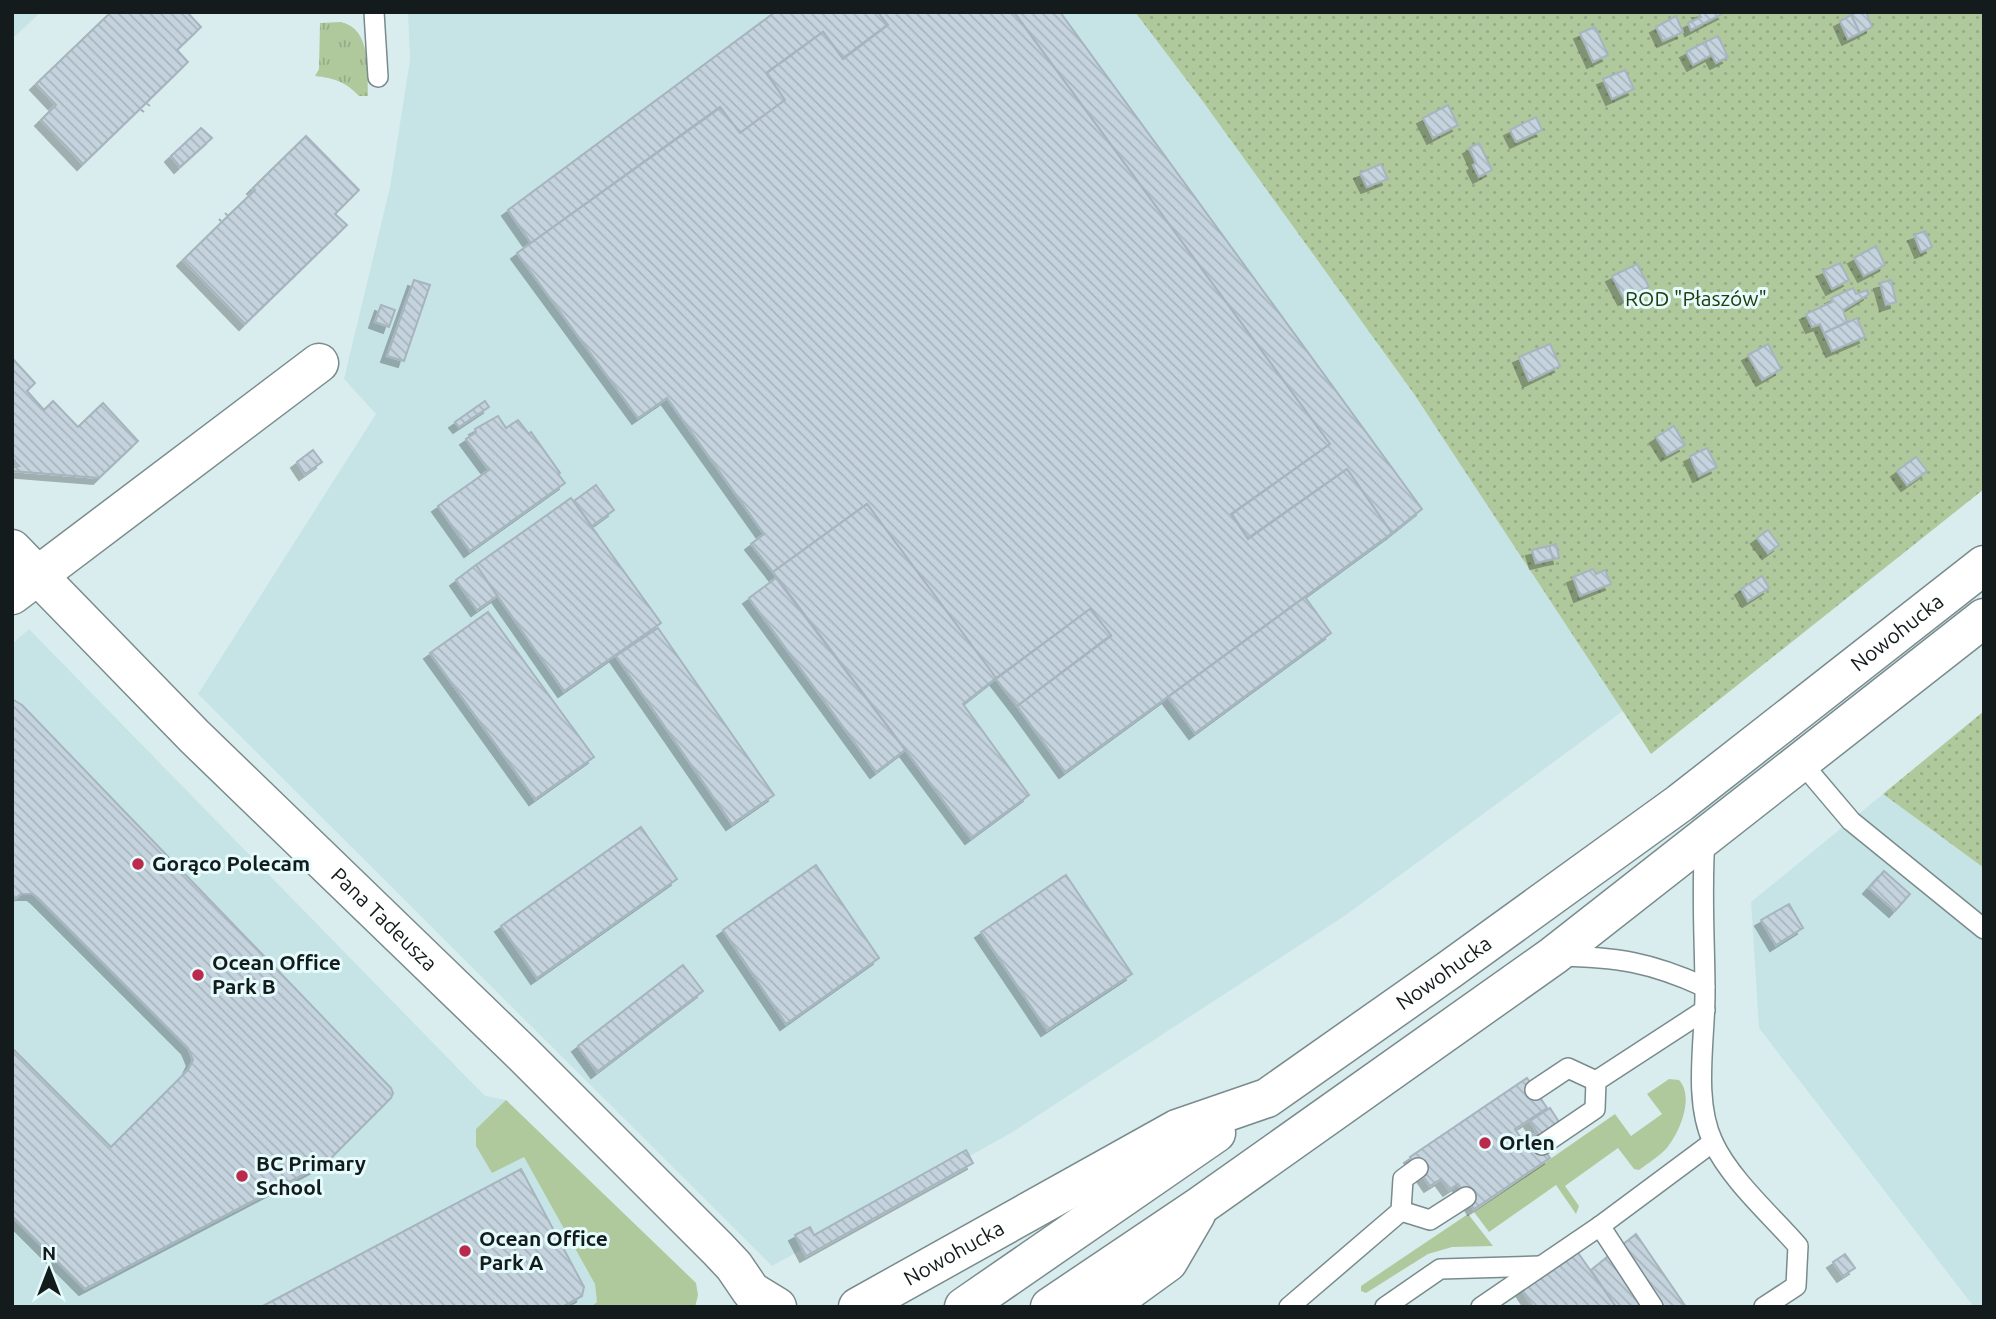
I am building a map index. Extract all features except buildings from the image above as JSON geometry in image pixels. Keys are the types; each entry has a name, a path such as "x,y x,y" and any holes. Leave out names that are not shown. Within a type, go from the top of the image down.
{"main road":[{"path":"20,573 319,363"},
{"name":"Nowohucka","path":"858,1307 1177,1129 1267,1098 1680,803 1984,565"},
{"name":"Pana Tadeusza","path":"20,573 195,737 523,1054 718,1249 760,1302"},
{"name":"Nowohucka","path":"1106,1307 1168,1262 1200,1206 1553,956 1984,618"},
{"path":"964,1307 1267,1098"},
{"path":"1051,1307 1200,1206"}],"lane":[{"path":"374,12 378,77"},
{"path":"1801,762 1851,821 1984,929"},
{"path":"1705,838 1702,900 1705,987 1702,1098 1713,1142 1733,1173 1798,1245 1796,1286 1765,1307"},
{"path":"1553,956 1596,957 1635,962 1670,971 1705,987"},
{"path":"1596,1081 1705,1010"},
{"path":"1535,1090 1568,1068 1596,1081"},
{"path":"1542,1145 1595,1109 1596,1081"},
{"path":"1481,1307 1600,1226 1713,1142"},
{"path":"1289,1307 1401,1211 1402,1179 1418,1168"},
{"path":"1401,1211 1430,1220 1466,1196"},
{"path":"1600,1226 1653,1307"},
{"path":"1385,1307 1440,1269 1542,1266"}],"shaded area":[{"path":"12,12 41,12 12,39"},
{"path":"408,12 1135,12 1414,394 1623,711 1346,915 1011,1133 772,1266 198,694 376,414 344,379 390,187 410,60"},
{"path":"29,629 485,1096 506,1100 696,1283 698,1295 695,1307 12,1307 12,644"},
{"path":"1883,794 1984,868 1984,1307 1974,1307 1759,1028 1751,902"}],"green space":[{"name":"ROD \"Płaszów\"","path":"1135,12 1984,12 1984,489 1651,754 1414,394"},
{"path":"341,22 351,26 363,42 368,96 359,96 339,82 315,76 319,69 320,23"},
{"path":"1984,711 1984,868 1883,794"},
{"path":"1669,1079 1679,1080 1684,1087 1685,1105 1676,1134 1660,1155 1639,1170 1634,1169 1618,1148 1565,1186 1579,1206 1576,1214 1556,1185 1489,1232 1474,1212 1615,1114 1631,1136 1662,1114 1647,1094"},
{"path":"506,1100 696,1283 698,1295 695,1307 591,1307 597,1302 595,1284 524,1157 492,1173 476,1146 476,1129"},
{"path":"1468,1214 1493,1246 1452,1247 1428,1254 1366,1293 1361,1291 1361,1286"}],"place":[{"name":"Gorąco Polecam","path":"138,864"},
{"name":"Ocean Office Park B","path":"198,975"},
{"name":"Orlen","path":"1485,1143"},
{"name":"BC Primary School","path":"242,1176"},
{"name":"Ocean Office Park A","path":"465,1251"}]}
